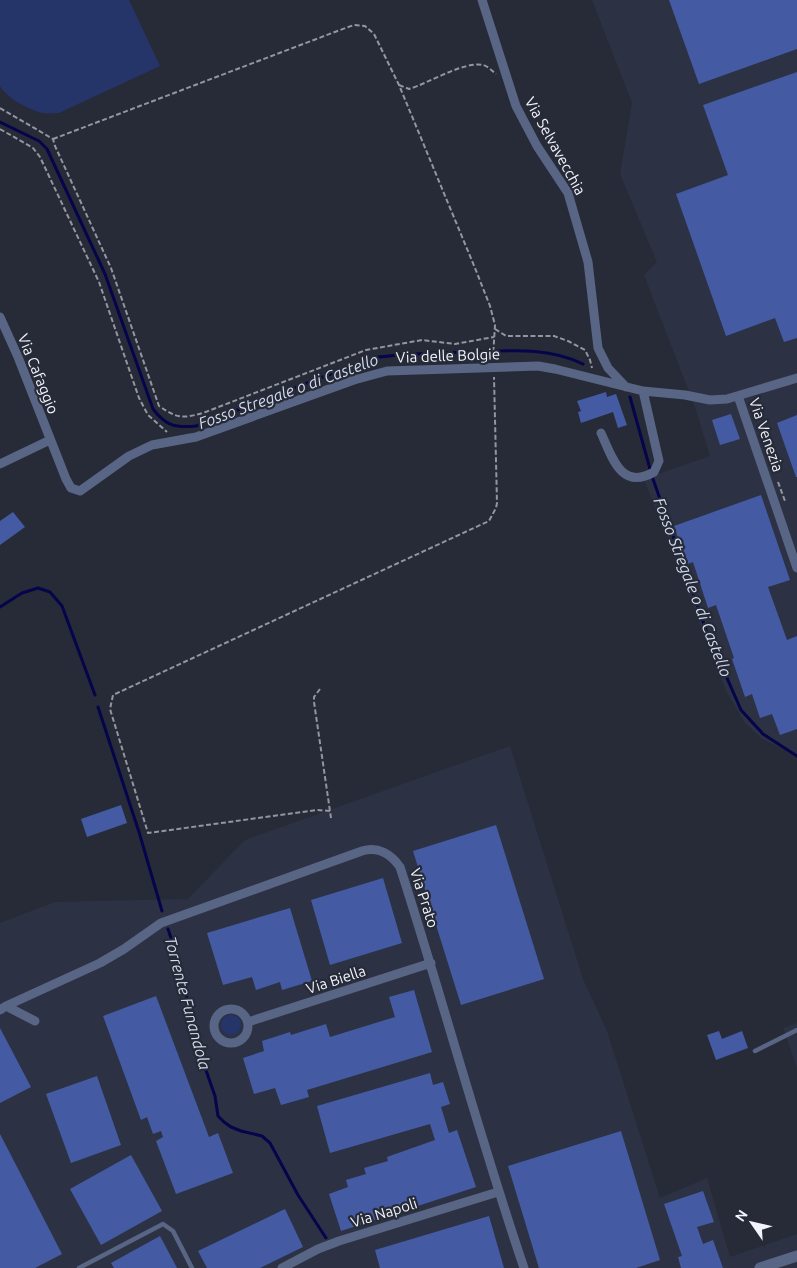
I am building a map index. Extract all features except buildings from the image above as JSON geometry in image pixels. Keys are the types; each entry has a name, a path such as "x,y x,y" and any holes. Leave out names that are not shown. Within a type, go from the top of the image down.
{"street":[{"name":"Via Selvavecchia","path":"482,0 516,106 537,146 568,193 588,262 598,348 608,368 626,387"},
{"name":"Via Cafaggio","path":"0,318 18,357 50,440"},
{"name":"Via delle Bolgie","path":"50,440 71,488 80,490 129,456 152,445 196,437 354,380 387,372 494,365 538,366 643,391 685,395 710,400 727,399 797,378"},
{"path":"601,433 616,466 625,474 633,477 654,472 659,461 643,391"},
{"name":"Via Venezia","path":"738,396 797,568"},
{"path":"0,464 50,440"},
{"name":"Via Prato","path":"3,1008 100,963 161,923 367,849 383,852 400,867 431,964 498,1192 524,1268"},
{"name":"Via Biella","path":"248,1022 431,964"},
{"name":"Via Prato","path":"3,1008 35,1021"},
{"name":"Via Napoli","path":"282,1268 318,1249 339,1241 498,1192"},
{"path":"760,1268 797,1256"}],"lane":[{"path":"755,1051 797,1030"},
{"path":"79,1268 163,1224 173,1231 192,1268"}],"path":[{"path":"54,140 354,25 365,26 374,34 399,84 476,268 490,306 495,329 493,341 497,503 489,520 113,694 110,709 148,833 317,810 330,811"},
{"path":"399,84 409,89 458,68 475,65 485,65 499,76 507,79"},
{"path":"0,108 54,140 55,146 111,268 159,406 174,416 185,418 203,413 366,350 422,340 456,344 494,337"},
{"path":"0,130 33,148 40,157 99,282 127,366 148,415 166,432 185,438"},
{"path":"495,329 506,336 554,336 568,340 585,350 590,360"},
{"path":"320,689 314,697 314,702 331,818"}],"shaded area":[{"path":"0,0 129,0 160,66 59,113 37,112 13,99 0,86"},
{"path":"592,0 797,0 797,756 761,738 745,723 726,691 644,479 710,456 695,407 644,275 657,262 620,174 632,103"},
{"path":"510,746 583,979 607,1031 660,1198 707,1178 730,1257 797,1234 797,1268 0,1268 0,923 55,902 188,899 245,840"},
{"path":"227,1015 235,1015 241,1021 241,1029 235,1035 227,1035 221,1029 221,1021"},
{"path":"797,1023 797,1068 783,1028"}],"waterway":[{"name":"Fosso Stregale o di Castello","path":"0,122 39,141 47,149 105,274 153,409 162,419 172,425 182,427 196,426 372,358 420,353 527,351 555,354 583,364"},
{"name":"Fosso Stregale o di Castello","path":"630,397 650,469"},
{"name":"Fosso Stregale o di Castello","path":"653,479 706,630 741,710 763,734 797,756"},
{"name":"Torrente Funandola","path":"0,607 22,593 38,588 50,592 62,606 95,695"},
{"name":"Torrente Funandola","path":"98,707 139,832 162,911"},
{"name":"Torrente Funandola","path":"168,929 180,965 195,1039 215,1096 218,1116 231,1127 262,1136 270,1143 298,1195 326,1238"}]}
